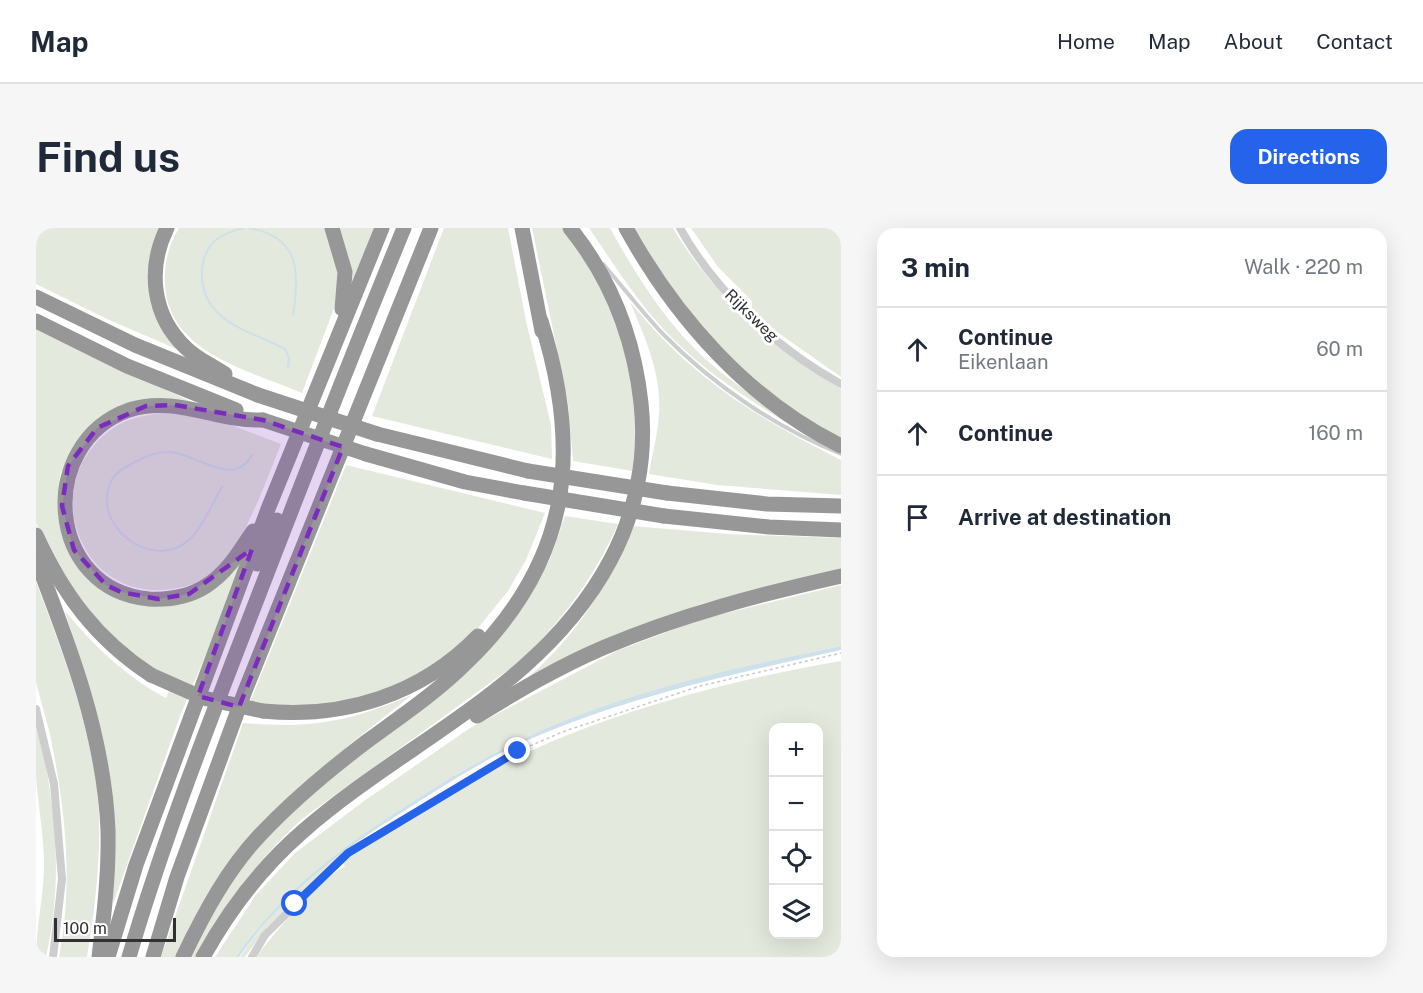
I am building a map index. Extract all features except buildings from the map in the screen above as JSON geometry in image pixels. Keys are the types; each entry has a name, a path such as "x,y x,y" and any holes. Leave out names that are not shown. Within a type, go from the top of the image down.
{"highway":[{"path":"167,228 160,243 154,274 154,289 164,320 187,350 258,394"},
{"path":"332,228 345,272 345,292 339,333"},
{"path":"108,957 135,865 267,509 382,228"},
{"path":"129,957 154,871 315,446 404,228"},
{"path":"153,957 177,877 245,691 431,228"},
{"path":"36,535 50,566 76,608 110,644 151,675 203,698 263,711 314,714 352,707 390,696 450,662 492,622 511,598 543,541 558,488 561,437 522,228"},
{"path":"626,228 658,282 714,350 784,411 841,446"},
{"path":"203,957 244,893 287,846 331,808 509,681 560,634 590,594 626,527 642,455 642,411 638,375 623,320 609,287 570,229"},
{"path":"36,297 135,345 258,394 377,434 528,471 667,493 767,504 841,506"},
{"path":"36,321 127,366 253,419 465,482 664,516 769,527 841,530"},
{"path":"183,957 210,904 230,872 258,837 332,768 466,664 524,592 553,524 564,470 561,405 553,363 540,321"},
{"path":"253,419 175,405 147,406 112,418 96,428 82,443 68,466 62,492 65,528 74,550 87,567 106,585 139,598 172,598 205,587 220,575 234,559 267,509"},
{"path":"203,684 278,517 315,446"},
{"path":"36,559 81,683 102,772 108,861 99,957"},
{"path":"413,750 543,678 622,640 700,612 841,576"}],"street":[{"name":"Rijksweg","path":"680,228 705,265 756,321 784,345 841,384"},
{"path":"36,708 54,784 62,879 52,957"},
{"path":"252,957 265,935 348,853"}],"lane":[{"path":"570,229 665,335 711,377 781,425 841,454"}],"path":[{"path":"348,853 509,756 565,731 700,686 841,653"}],"highlighted area":[{"path":"175,405 263,420 343,447 239,707 198,696 252,549 189,594 158,599 121,592 106,585 74,550 62,506 68,466 97,428 146,406"}],"shaded area":[{"path":"36,228 162,228 149,279 195,357 107,319 36,284"},
{"path":"179,228 325,228 339,263 339,295 302,393 216,357 197,344 181,328 170,309 165,285 168,255"},
{"path":"337,228 376,228 349,292"},
{"path":"444,228 508,228 526,321 551,425 552,459 372,416"},
{"path":"532,228 562,228 585,261 615,321 624,345 634,393 636,418 632,471 573,461 568,403"},
{"path":"589,228 610,228 649,293 684,338 721,372 800,427 798,430 717,376 672,338 638,299"},
{"path":"628,228 673,228 707,276 747,319 793,356 841,389 841,443 811,427 718,349"},
{"path":"691,228 841,228 841,377 777,332 752,309 752,301 718,267"},
{"path":"630,302 677,353 726,393 780,428 841,460 841,495 717,485 649,474 658,422 658,385 651,356"},
{"path":"36,329 196,404 151,404 73,448 60,474 58,515 69,550 82,568 164,604 246,552 236,583 180,716 113,904 112,806 94,706 65,611 111,660 151,689 166,698 174,680 153,669 114,640 81,605 52,556 36,523"},
{"path":"172,412 213,418 281,444 245,529 227,560 218,570 184,587 139,588 111,577 91,557 78,532 73,504 77,476 91,449 115,427 135,418"},
{"path":"346,465 545,513 526,560 508,591 466,643 394,690 328,705 283,706 250,702"},
{"path":"565,516 618,524 598,563 563,615 519,662 302,819 256,867 230,901 195,957 190,957 224,888 259,842 520,609 550,559"},
{"path":"632,526 728,534 841,538 841,569 701,604 525,680 559,647 588,610 623,548"},
{"path":"36,582 80,709 97,788 98,872 87,957 59,957 66,903 66,850 57,771 36,682"},
{"path":"841,585 841,646 761,663 639,695 599,708 523,739 445,781 354,841 290,893 253,934 236,957 215,957 256,895 295,853 364,801 470,728 619,650 702,619"},
{"path":"841,646 841,650 718,678 637,700 597,713 504,751 355,843 292,895 255,935 239,957 236,957 253,934 290,893 332,857 460,772 507,747 561,722 639,695 760,663"},
{"path":"841,661 841,957 257,957 285,921 312,893 325,880 345,867 343,863 347,857 473,780 526,753 587,727 658,703 731,684"},
{"path":"412,695 342,751 275,810 218,878 195,915 177,957 161,957 243,723 289,725 329,721 369,712"},
{"path":"36,716 48,777 55,836 55,896 46,957 36,957 44,864 36,776"},
{"path":"346,853 267,927 245,957 240,957 260,929 302,883 317,870"}],"waterway":[{"path":"243,228 220,237 210,246 203,265 203,285 210,303 223,318 285,349 289,358 288,368"},
{"path":"249,228 278,239 293,259 296,271 293,315"},
{"path":"222,487 196,533 176,548 159,551 143,547 128,539 116,526 108,511 107,495 113,478 123,468 148,456 170,452 225,470 244,465 252,455"}],"route":[{"path":"295,904 348,853 461,783 518,751"}]}
